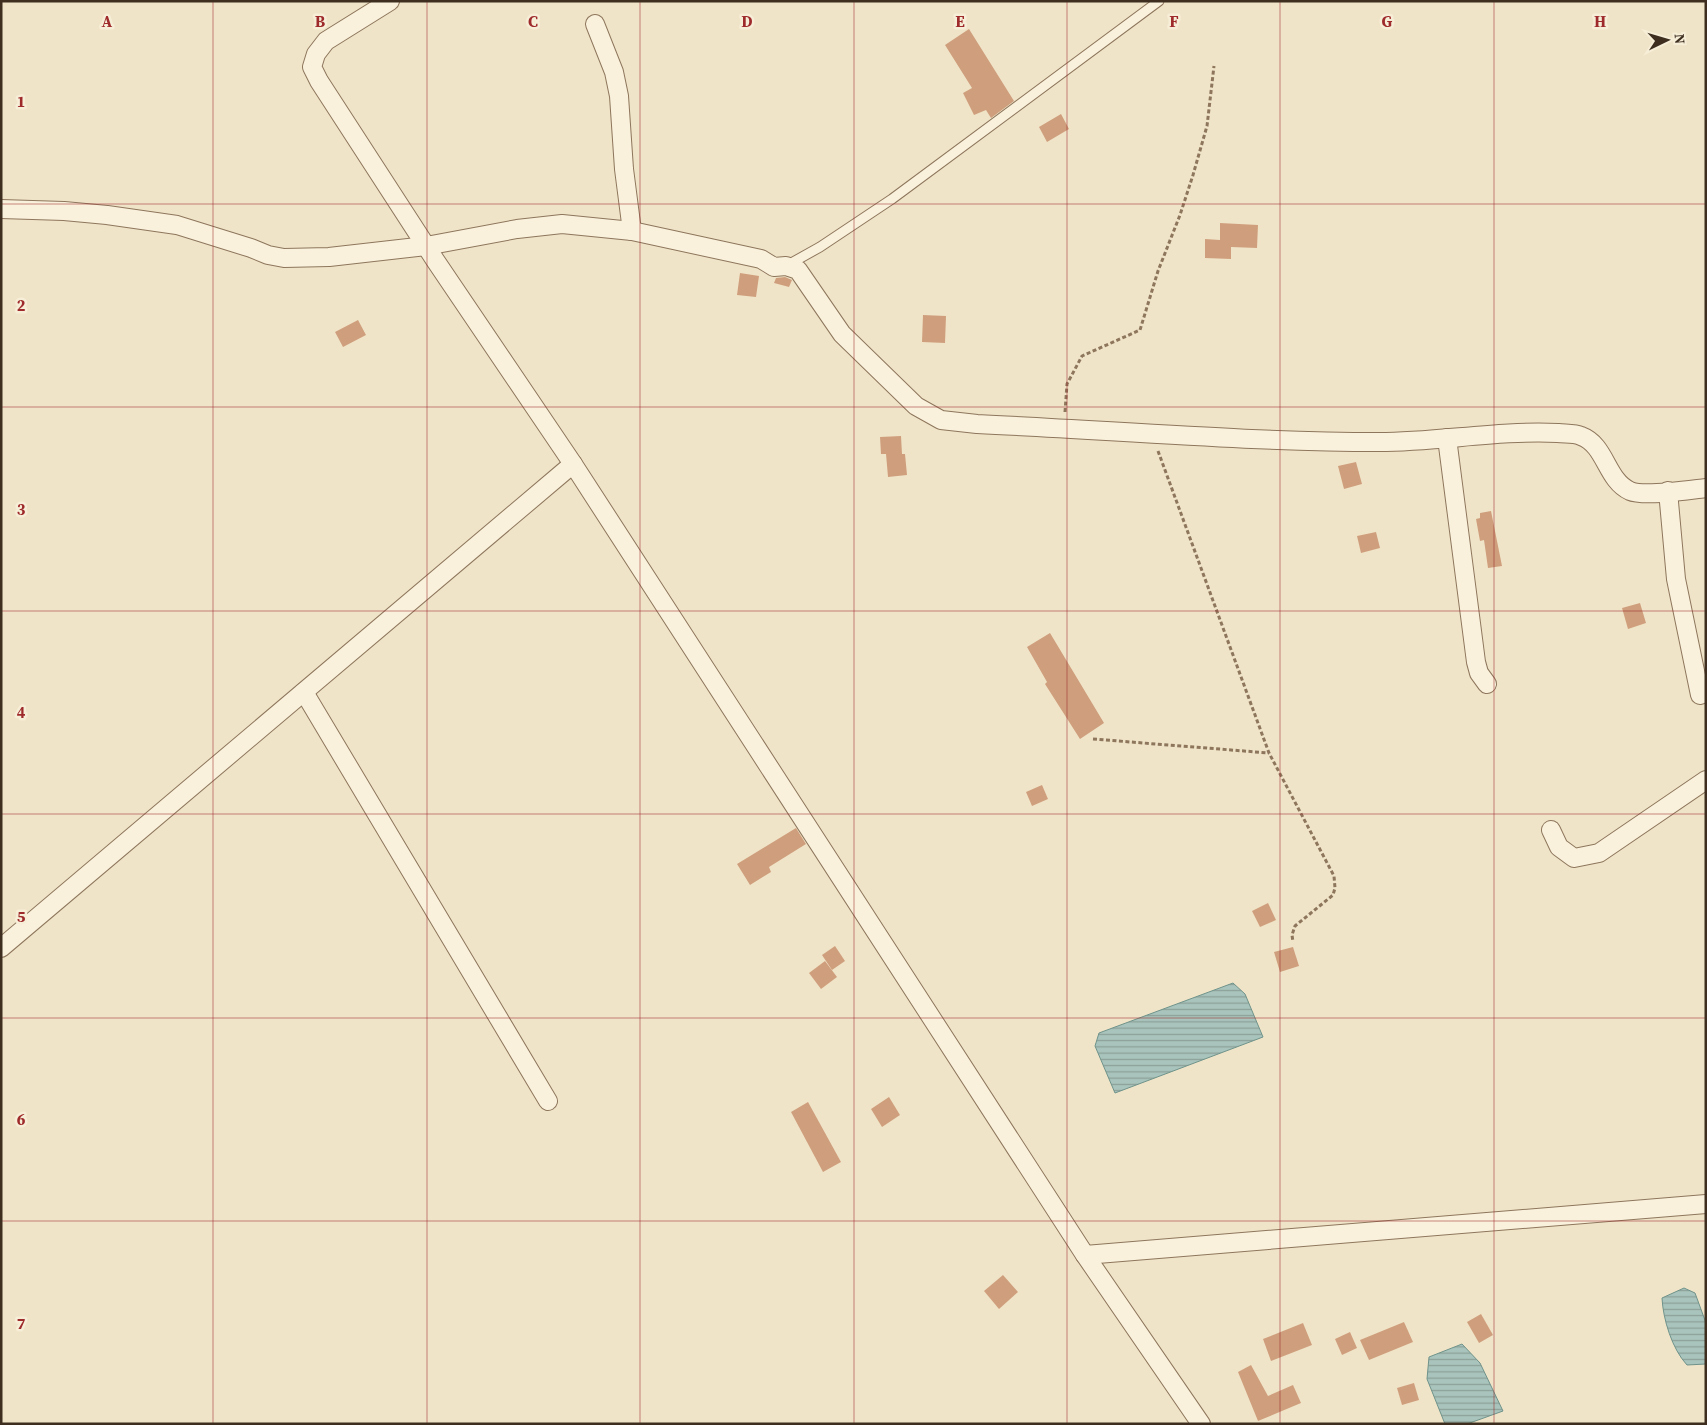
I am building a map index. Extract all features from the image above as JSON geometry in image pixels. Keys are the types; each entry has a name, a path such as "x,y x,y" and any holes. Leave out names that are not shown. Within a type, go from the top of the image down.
{"street":[{"path":"390,1 326,41 316,54 312,67 318,81 447,279 573,464 1085,1255 1201,1424"},
{"path":"595,24 614,72 619,96 624,169 632,231"},
{"path":"1,208 99,214 177,225 284,258 431,253 517,229 562,224 632,231 760,259 774,267 786,266 798,270 842,334 916,406 941,420 977,424 1294,442 1380,442 1558,433 1580,436 1591,442 1600,452 1616,480 1630,491 1647,495 1706,488"},
{"path":"1447,438 1476,662 1479,673 1487,684"},
{"path":"1,948 573,464"},
{"path":"1668,491 1676,579 1700,695"},
{"path":"304,692 548,1101"},
{"path":"1551,830 1559,847 1574,858 1599,853 1706,780"},
{"path":"1085,1255 1706,1204"}],"lane":[{"path":"786,266 820,247 892,199 1159,1"}],"path":[{"path":"1064,428 1067,384 1082,356 1140,330 1158,271 1180,215 1207,126 1214,66"},
{"path":"1152,434 1268,753 1334,876 1335,888 1333,895 1295,926 1292,935 1293,942"},
{"path":"1093,739 1268,753"}],"water":[{"path":"1233,983 1245,994 1263,1037 1115,1093 1095,1046 1099,1033"},
{"path":"1684,1288 1695,1293 1706,1323 1706,1364 1687,1365 1677,1351 1666,1324 1662,1298"},
{"path":"1462,1344 1480,1363 1503,1411 1467,1424 1445,1424 1427,1379 1429,1357"}],"building":[{"path":"969,29 1014,101 991,118 986,110 974,115 963,93 972,88 945,45"},
{"path":"1061,114 1069,129 1047,142 1039,127"},
{"path":"1220,223 1258,225 1257,248 1231,247 1231,259 1205,258 1205,239 1220,240"},
{"path":"740,273 759,276 756,297 737,295"},
{"path":"785,277 792,280 789,287 774,283 776,278"},
{"path":"923,315 946,316 945,343 922,342"},
{"path":"358,320 366,335 343,347 335,332"},
{"path":"901,436 902,454 905,454 907,475 888,477 886,454 881,454 880,437"},
{"path":"1356,462 1362,484 1344,489 1338,466"},
{"path":"1491,511 1502,566 1488,568 1484,540 1480,541 1476,519 1480,518 1480,513"},
{"path":"1376,532 1380,548 1361,553 1357,536"},
{"path":"1640,603 1646,623 1628,629 1622,608"},
{"path":"1050,633 1104,723 1080,739 1045,684 1047,682 1027,647"},
{"path":"1042,785 1048,799 1032,806 1026,792"},
{"path":"796,828 806,844 769,867 771,872 750,885 737,864"},
{"path":"1268,903 1276,920 1260,927 1252,911"},
{"path":"835,946 845,961 832,970 822,955"},
{"path":"1293,947 1299,966 1280,972 1274,952"},
{"path":"825,961 837,977 821,989 809,973"},
{"path":"889,1097 900,1115 882,1127 871,1109"},
{"path":"808,1102 841,1162 823,1172 791,1112"},
{"path":"1003,1275 1018,1292 999,1309 984,1291"},
{"path":"1481,1314 1493,1335 1479,1343 1467,1322"},
{"path":"1404,1322 1413,1342 1369,1360 1360,1340"},
{"path":"1303,1323 1312,1345 1271,1361 1263,1339"},
{"path":"1350,1332 1357,1348 1342,1355 1335,1339"},
{"path":"1251,1365 1268,1396 1293,1385 1301,1403 1258,1421 1238,1372"},
{"path":"1414,1383 1419,1400 1402,1405 1397,1388"}]}
